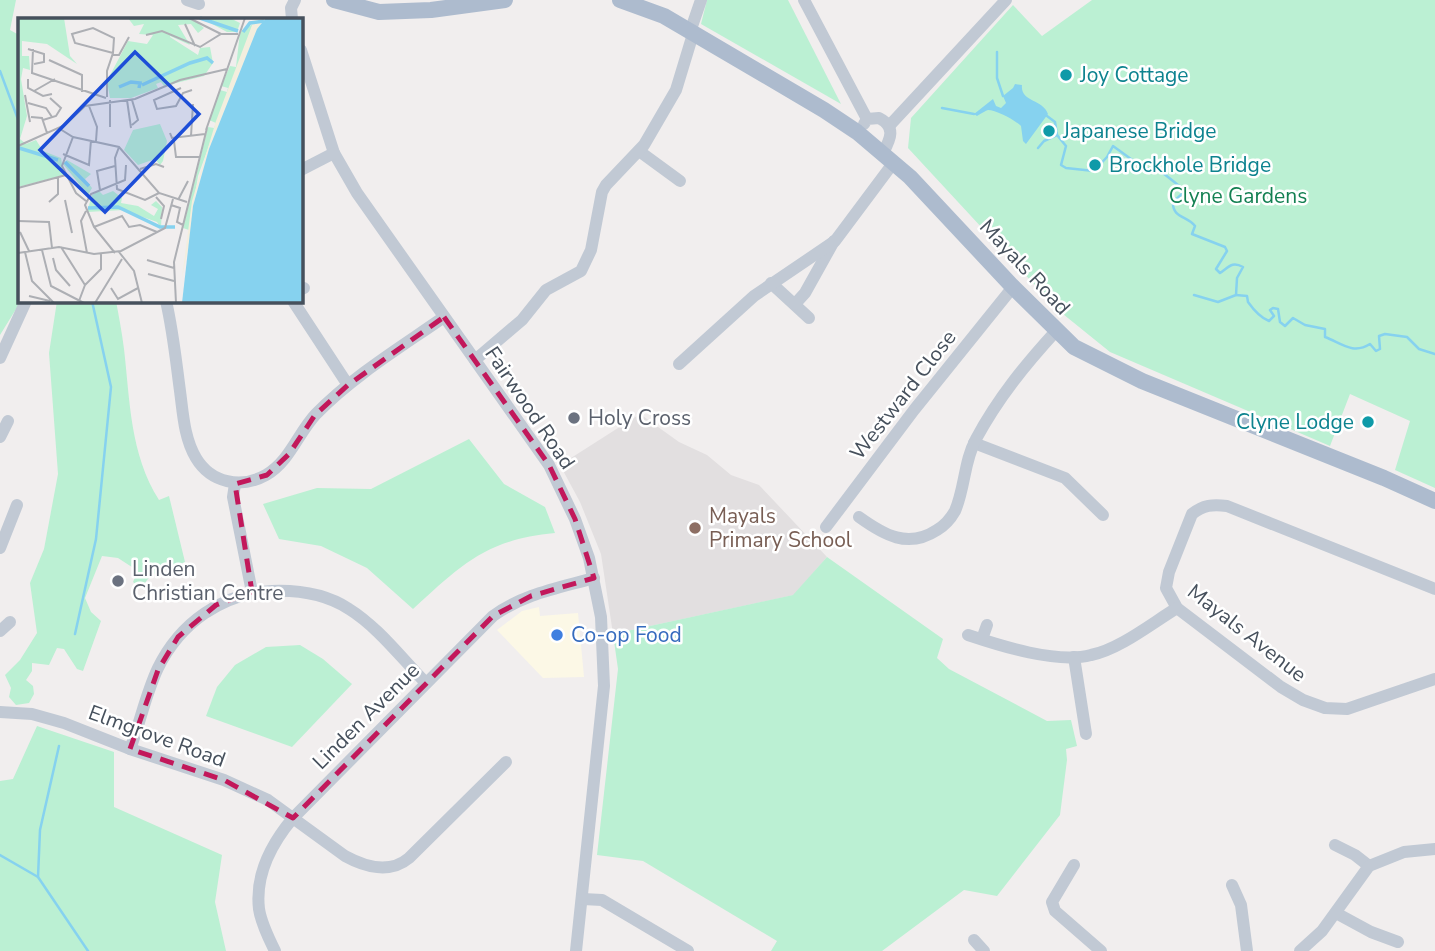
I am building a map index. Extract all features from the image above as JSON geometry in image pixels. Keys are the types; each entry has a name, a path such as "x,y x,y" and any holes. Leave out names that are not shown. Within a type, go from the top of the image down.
{"main road":[{"path":"334,0 379,12 431,10 505,0"},
{"name":"Mayals Road","path":"620,0 664,16 824,110 862,126 1013,287 1074,347 1142,381 1435,501"}],"street":[{"path":"292,18 291,8 295,0"},
{"path":"475,360 522,320 546,290 581,271 591,250 602,192 639,151 676,90 701,0"},
{"path":"795,304 805,293 889,157 892,132 890,125 879,118 862,126 804,0"},
{"path":"890,125 1006,0"},
{"name":"Fairwood Road","path":"303,56 334,153 357,193 549,465 575,519 594,578 601,617 604,686 576,951"},
{"path":"639,151 680,180"},
{"path":"303,169 334,153"},
{"path":"679,364 722,323 771,283 835,241"},
{"path":"771,283 809,318"},
{"name":"Westward Close","path":"826,527 1013,287"},
{"path":"0,358 25,303"},
{"path":"166,303 186,432 195,456 202,466 215,476 235,484 267,475 289,454 315,415 348,385 444,317"},
{"path":"294,303 348,385"},
{"path":"862,536 864,521 893,537 914,541 943,526 954,511 974,443 1005,390 1056,331"},
{"path":"974,443 1065,478 1103,515"},
{"path":"235,484 233,497 252,592"},
{"name":"Mayals Avenue","path":"1435,589 1227,506 1212,504 1199,508 1192,514 1169,572 1166,588 1177,608 1281,687 1303,700 1325,708 1347,709 1435,679"},
{"path":"0,548 17,505"},
{"name":"Linden Avenue","path":"275,951 259,910 261,876 277,837 293,818 485,623 510,604 594,578"},
{"path":"131,750 158,670 178,637 194,620 216,605 252,592 303,591 334,600 367,624 426,683"},
{"path":"968,635 1037,653 1091,656 1111,648 1177,608"},
{"path":"982,639 987,625"},
{"path":"1074,657 1086,734"},
{"name":"Elmgrove Road","path":"0,712 32,714 64,723 131,750 224,780 268,800 355,862 380,867 396,866 409,858 506,762"},
{"path":"1335,845 1369,866"},
{"path":"1300,951 1336,913 1369,866 1404,852 1435,849"},
{"path":"1074,865 1052,902 1055,911 1101,951"},
{"path":"1232,885 1241,905 1247,951"},
{"path":"583,899 602,900 688,951"},
{"path":"1336,913 1371,932 1398,942"},
{"path":"974,940 984,951"}],"highlighted area":[{"path":"444,317 549,465 575,519 594,578 531,596 493,616 293,818 224,780 130,749 158,670 178,637 216,605 252,592 235,484 267,475 289,454 315,415 348,385"}],"shaded area":[{"name":"Mayals Primary School","path":"640,414 679,442 707,455 731,475 759,485 827,557 794,595 613,634 601,554 580,502 560,465"},
{"path":"539,607 540,616 578,613 584,677 543,678 497,630 522,611"}],"green space":[{"path":"0,0 16,0 10,30 18,34 20,303 0,335"},
{"path":"707,0 788,0 841,104 701,24"},
{"name":"Clyne Gardens","path":"1092,0 1435,0 1435,488 1395,470 1410,421 1350,394 1330,446 1110,352 1058,310 908,148 911,118 1013,5 1042,36"},
{"path":"57,303 116,303 137,446 149,482 159,500 169,496 185,562 151,575 141,588 133,582 138,571 118,558 102,556 85,598 91,612 101,621 83,671 77,669 64,649 57,648 49,665 32,663 32,671 26,680 33,686 34,694 29,703 16,705 9,697 11,688 5,675 20,660 37,633 30,583 44,549 58,474 49,353"},
{"path":"469,439 504,484 545,507 555,533 511,541 476,557 446,579 413,609 367,568 321,546 279,539 263,504 317,488 371,489"},
{"path":"827,557 943,639 937,658 949,669 1047,721 1071,720 1077,746 1066,749 1060,815 997,896 964,890 882,951 771,951 777,941 643,861 597,855 618,669 613,634 793,595"},
{"path":"300,645 323,659 352,684 292,747 206,716 217,687 235,665 266,647"},
{"path":"37,726 114,752 114,807 222,855 215,902 226,951 0,951 0,781 13,779"}],"water":[{"path":"1015,84 1022,85 1025,95 1042,106 1048,114 1026,144 1021,126 1010,118 988,110 977,116 974,114 993,99 996,106 1001,108 1006,103 1003,96"}],"waterway":[{"path":"997,52 997,78 1003,96"},
{"path":"0,71 18,119"},
{"path":"942,108 974,114"},
{"path":"1038,148 1044,141 1057,135 1055,122 1047,116"},
{"path":"1057,135 1066,146 1061,165 1066,168 1094,171 1113,146 1142,167 1163,173 1183,189 1182,194 1173,202 1175,211 1195,226 1192,234 1225,247 1227,251 1216,269 1220,273 1233,265 1243,267 1237,278 1236,295 1218,302 1194,295"},
{"path":"1236,295 1247,296 1250,305 1266,320 1269,321 1274,316 1270,310 1278,309 1280,322 1285,326 1293,318 1305,325 1325,329 1325,337 1347,347 1358,348 1370,344 1376,351 1380,349 1379,336 1385,334 1407,337 1419,349 1435,354"},
{"path":"75,634 96,539 111,387 92,303"},
{"path":"38,877 40,830 59,746"},
{"path":"0,855 38,877 88,951"}],"place":[{"name":"Joy Cottage","path":"1066,75"},
{"name":"Japanese Bridge","path":"1049,131"},
{"name":"Brockhole Bridge","path":"1095,165"},
{"name":"Holy Cross","path":"574,418"},
{"name":"Clyne Lodge","path":"1368,422"},
{"name":"Mayals Primary School","path":"695,528"},
{"name":"Linden Christian Centre","path":"118,581"},
{"name":"Co-op Food","path":"557,635"}]}
